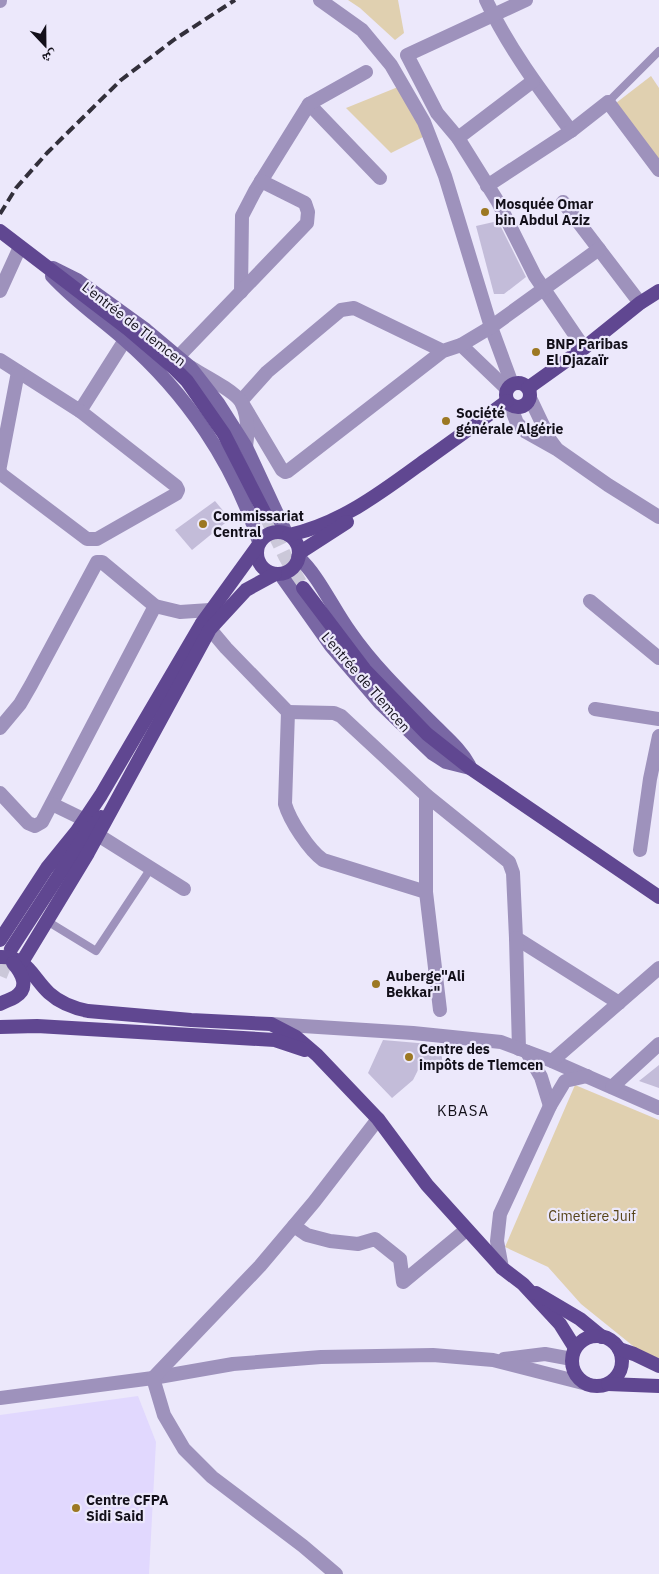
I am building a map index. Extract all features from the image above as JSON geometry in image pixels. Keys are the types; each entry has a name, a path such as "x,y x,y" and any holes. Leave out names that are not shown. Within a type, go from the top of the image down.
{"main road":[{"name":"L'entrée de Tlemcen","path":"0,231 40,263 75,299 125,340 187,405 206,430 223,459 252,521 258,545"},
{"name":"L'entrée de Tlemcen","path":"40,263 76,280 146,330 190,367 218,403 246,448 288,534"},
{"path":"40,263 128,329 181,375 198,395 220,427 265,514"},
{"path":"509,395 517,408 525,405 529,393 640,303 659,291"},
{"path":"299,555 363,510 382,492 509,395 520,383 529,393"},
{"path":"4,951 115,802 204,630 210,610 258,545 268,534 274,532 288,534 324,524 382,492"},
{"path":"4,951 47,868 102,795 204,630 255,584 290,570 297,562 299,555 294,540 288,534"},
{"path":"258,545 256,554 262,567 277,574"},
{"name":"L'entrée de Tlemcen","path":"299,555 342,622 374,663 393,685 459,751 470,768"},
{"name":"L'entrée de Tlemcen","path":"277,574 331,646 380,703 432,753 446,762 470,768"},
{"name":"L'entrée de Tlemcen","path":"303,588 351,653 390,697 427,734 470,768 659,897"},
{"path":"22,962 92,835 102,795"},
{"path":"4,951 22,962 48,992 60,1001 81,1009 191,1020 271,1024 296,1036 317,1055 378,1119 427,1185 502,1268 523,1284 580,1319 602,1337"},
{"path":"0,1004 19,994 23,984 21,974 4,951"},
{"path":"0,1026 37,1026 275,1040 292,1044 317,1055"},
{"path":"523,1284 560,1324 574,1354"},
{"path":"608,1384 619,1373 622,1365 619,1349 609,1339 594,1336 587,1338 580,1342 574,1354 572,1367 575,1374 587,1384 601,1386 608,1384 659,1386"},
{"path":"619,1349 659,1366"}],"street":[{"path":"486,0 533,81 571,131"},
{"path":"526,0 408,55 437,112 458,138 498,202 535,276 584,348"},
{"path":"323,2 362,30 391,65 424,122 445,176 491,327 517,423 526,432 558,450 608,485 659,517"},
{"path":"240,292 242,216 255,191 309,104 366,72"},
{"path":"458,138 533,81"},
{"path":"487,186 571,131 608,102 659,170"},
{"path":"309,104 380,178"},
{"path":"178,357 308,223 308,212 305,204 262,181"},
{"path":"563,202 640,303"},
{"path":"0,291 17,245"},
{"path":"190,367 241,400 282,470 285,472 444,351 461,345 491,327 599,249"},
{"path":"241,400 267,372 340,310 354,308 444,351"},
{"path":"80,411 125,340"},
{"path":"461,345 509,395"},
{"path":"0,360 80,411 176,486 178,490 176,494 97,539 91,540 87,539 1,474 0,471"},
{"path":"0,466 18,372"},
{"path":"529,393 550,440 558,450"},
{"path":"241,400 247,425 246,448"},
{"path":"0,728 20,704 95,564 102,562 155,606 180,612 210,610"},
{"path":"590,601 659,658"},
{"path":"0,793 28,823 35,826 42,822 155,606"},
{"path":"204,630 226,648 288,712 334,713 340,716 426,796 509,862 514,872 523,1050 541,1077 550,1106"},
{"path":"595,709 659,718"},
{"path":"288,712 285,804 288,815 316,856 323,860 426,892"},
{"path":"640,850 650,779 659,736"},
{"path":"426,796 426,892 440,1010"},
{"path":"52,804 85,820"},
{"path":"92,835 184,889"},
{"path":"516,938 619,1003"},
{"path":"552,1061 659,968"},
{"path":"271,1024 413,1033 501,1042 552,1061 659,1108"},
{"path":"612,1087 659,1044"},
{"path":"502,1268 497,1241 500,1214 550,1106 566,1081 587,1076"},
{"path":"152,1378 260,1266 378,1119"},
{"path":"294,1226 307,1235 330,1241 358,1244 375,1238 400,1259 428,1262"},
{"path":"400,1259 403,1282 466,1230"},
{"path":"493,1360 545,1354 574,1354"},
{"path":"0,1398 152,1378 233,1364 321,1357 433,1355 493,1360 587,1384"},
{"path":"152,1378 164,1415 184,1449 212,1477 303,1546 336,1574"}],"lane":[{"path":"608,102 659,51"},
{"path":"46,921 96,951 151,868"}],"shaded area":[{"name":"Centre CFPA Sidi Said","path":"138,1396 156,1442 149,1574 0,1574 0,1415"}],"green space":[{"path":"348,0 398,0 404,33 395,40 360,8"},
{"path":"651,76 659,88 659,160 616,103"},
{"path":"398,87 425,136 391,153 346,108"},
{"name":"Cimetiere Juif","path":"575,1085 659,1120 659,1358 643,1354 581,1304 548,1267 505,1247"}],"building":[{"path":"498,221 526,277 504,294 494,294 476,226"},
{"name":"Commissariat Central","path":"215,501 230,519 192,550 175,530"},
{"name":"Centre des impôts de Tlemcen","path":"383,1040 441,1045 443,1071 418,1070 413,1080 392,1098 368,1073"},
{"path":"659,1065 659,1088 639,1081"}],"tunnel":[{"path":"265,514 303,588"},
{"path":"0,976 11,949"}],"railway":[{"path":"0,214 16,188 47,153 121,80 175,39 235,0"}],"place":[{"name":"Mosquée Omar bin Abdul Aziz","path":"485,212"},
{"name":"BNP Paribas El Djazaïr","path":"536,352"},
{"name":"Société générale Algérie","path":"446,421"},
{"name":"Commissariat Central","path":"203,524"},
{"name":"Auberge\"Ali Bekkar\"","path":"376,984"},
{"name":"Centre des impôts de Tlemcen","path":"409,1057"},
{"name":"Centre CFPA Sidi Said","path":"76,1508"}],"district":[{"name":"KBASA","path":"463,1111"}]}
